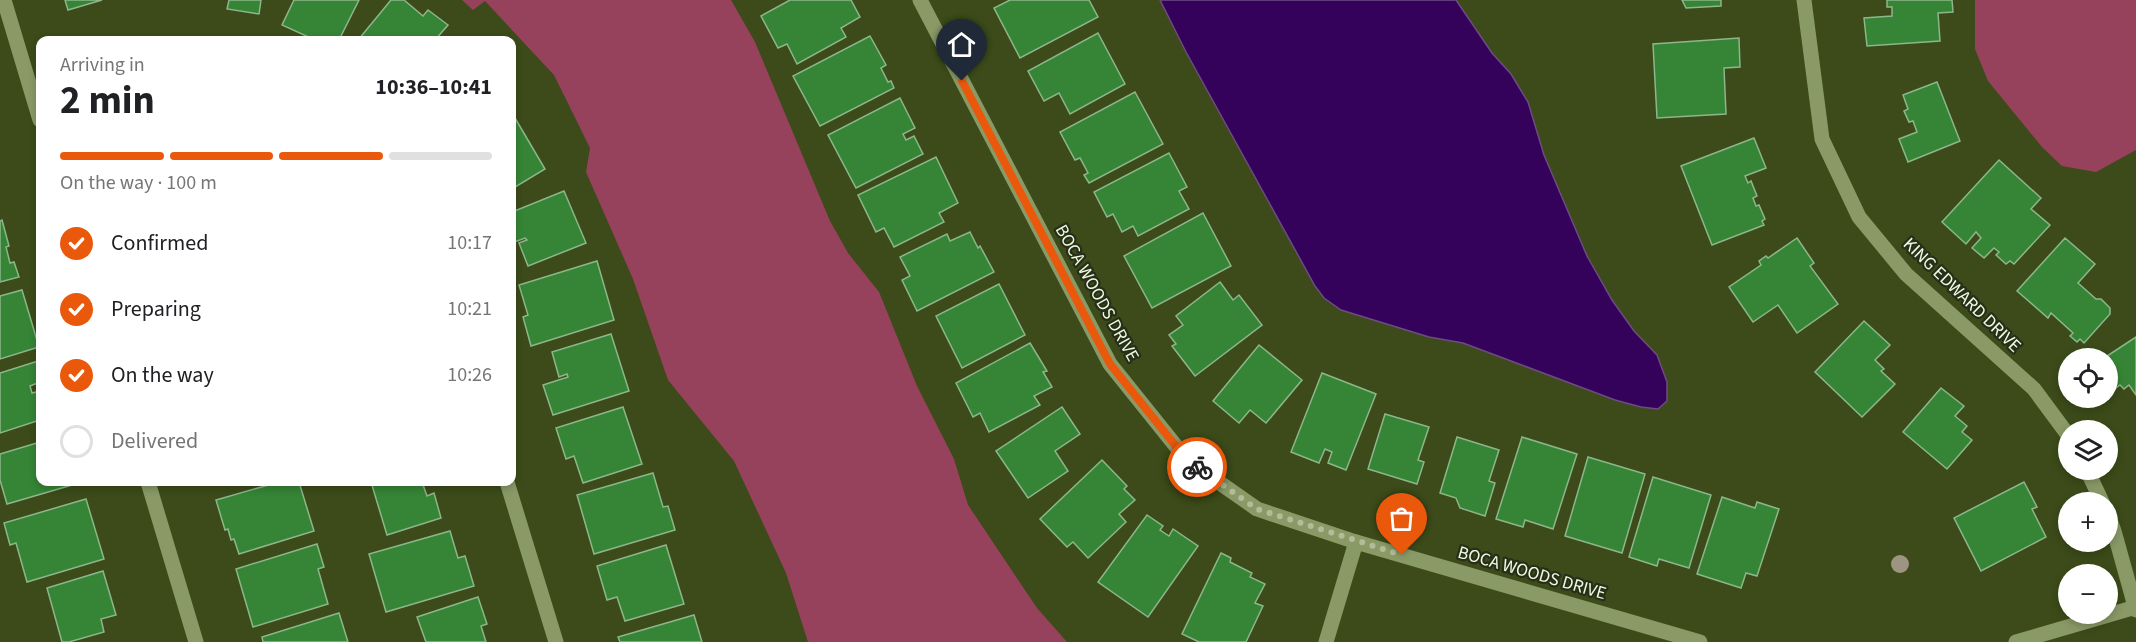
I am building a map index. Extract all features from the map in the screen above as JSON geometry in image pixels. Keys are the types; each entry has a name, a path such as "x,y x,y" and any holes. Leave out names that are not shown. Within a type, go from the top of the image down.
{"street":[{"path":"4,0 36,88"},
{"name":"BOCA WOODS DRIVE","path":"920,0 1110,364 1187,460 1257,509 1356,542 1700,642"},
{"name":"KING EDWARD DRIVE","path":"1804,0 1822,138 1859,217 1906,274 2034,389 2058,421"},
{"path":"149,486 196,642"},
{"path":"508,486 556,642"},
{"path":"1326,642 1356,542"},
{"path":"2016,642 2136,608 2118,545"}],"shaded area":[{"path":"462,0 731,0 755,42 830,221 848,253 879,292 917,386 954,459 968,505 1037,608 1067,642 808,642 786,573 734,461 668,380 633,279 586,172 590,148 554,75 485,1 473,10"},
{"path":"1160,0 1456,0 1492,53 1511,74 1528,102 1544,155 1587,256 1612,300 1634,331 1657,355 1667,382 1667,401 1658,409 1615,400 1463,343 1429,337 1341,310 1324,298 1315,286 1186,52"},
{"path":"1975,0 2136,0 2136,150 2096,172 2062,166 2042,147 1988,81 1975,49"}],"building":[{"path":"65,0 102,0 68,10"},
{"path":"229,0 261,0 259,14 227,9"},
{"path":"294,0 359,0 341,36 306,36 282,25"},
{"path":"391,0 404,0 423,16 428,10 448,25 438,36 361,36"},
{"path":"790,0 851,0 860,17 841,28 846,37 797,64 787,44 778,48 761,16"},
{"path":"1010,0 1089,0 1098,17 1020,58 994,8"},
{"path":"1682,0 1721,0 1721,6 1686,8"},
{"path":"1887,0 1952,0 1953,12 1938,13 1940,41 1867,46 1864,18 1892,16 1892,7 1887,7"},
{"path":"1098,33 1125,84 1070,114 1059,93 1044,101 1028,71"},
{"path":"870,36 886,65 881,68 894,88 820,126 793,76"},
{"path":"1739,38 1740,67 1724,68 1726,114 1657,118 1653,44"},
{"path":"1937,82 1960,141 1908,162 1899,139 1917,132 1913,121 1909,122 1904,111 1908,109 1903,95"},
{"path":"1135,92 1163,144 1089,183 1084,175 1088,173 1080,158 1075,160 1060,132"},
{"path":"900,98 915,128 903,134 906,140 914,136 923,154 856,188 828,135"},
{"path":"516,120 545,169 516,187"},
{"path":"1754,138 1766,168 1745,176 1748,183 1751,181 1757,196 1753,198 1765,219 1762,221 1764,225 1712,245 1681,166"},
{"path":"1169,153 1187,187 1179,191 1189,209 1138,236 1133,226 1122,232 1113,214 1107,217 1094,192"},
{"path":"936,157 958,203 939,213 944,222 894,247 884,228 876,232 858,195"},
{"path":"1999,160 2041,198 2031,209 2050,225 2014,264 2010,261 2006,264 1996,255 1999,252 1994,248 1984,258 1972,248 1981,238 1976,232 1966,244 1942,222"},
{"path":"564,191 586,243 528,266 519,243 527,240 525,238 516,241 516,210"},
{"path":"1203,213 1231,266 1152,308 1124,256"},
{"path":"2,220 9,246 6,247 10,263 14,262 19,277 0,282 0,221"},
{"path":"970,232 994,272 917,311 902,280 910,276 900,257 947,234 950,241"},
{"path":"1797,238 1814,263 1810,266 1838,304 1797,333 1778,305 1753,322 1729,287 1761,265 1759,261 1766,256 1768,258"},
{"path":"2065,238 2095,264 2078,283 2110,308 2110,314 2084,343 2080,339 2077,342 2070,336 2073,333 2051,313 2048,318 2017,291"},
{"path":"597,261 614,320 531,346 523,317 528,315 519,285"},
{"path":"1220,282 1233,300 1239,295 1262,325 1195,376 1172,346 1176,344 1169,335 1183,325 1176,316"},
{"path":"999,284 1025,335 962,368 936,316"},
{"path":"22,290 36,337 36,348 0,359 0,296"},
{"path":"1864,321 1890,345 1875,360 1884,369 1881,371 1895,384 1862,417 1815,372"},
{"path":"611,334 629,391 553,415 543,385 568,377 567,374 559,377 552,352"},
{"path":"2136,337 2136,395 2129,385 2124,389 2120,385 2118,386 2118,349"},
{"path":"1030,343 1047,371 1043,372 1052,387 1034,396 1040,405 989,432 980,413 973,417 956,383"},
{"path":"1259,345 1302,380 1266,423 1250,410 1239,423 1213,401"},
{"path":"36,362 36,384 30,386 32,393 36,392 36,421 0,433 0,373"},
{"path":"1322,373 1376,394 1346,470 1328,463 1332,452 1325,449 1319,463 1291,452"},
{"path":"1941,388 1964,406 1955,416 1967,426 1962,432 1972,440 1947,469 1903,432"},
{"path":"623,407 642,464 583,483 574,456 566,459 556,428"},
{"path":"1062,407 1080,434 1055,451 1068,471 1028,498 996,451"},
{"path":"1385,414 1429,427 1418,460 1424,462 1417,484 1368,469"},
{"path":"1457,437 1499,450 1489,481 1495,483 1485,516 1460,508 1456,498 1440,493"},
{"path":"1522,437 1577,454 1553,529 1525,520 1523,527 1496,519"},
{"path":"36,443 36,486 69,486 7,504 0,480 0,454"},
{"path":"1588,457 1645,474 1622,553 1565,536"},
{"path":"1102,460 1127,486 1124,489 1135,500 1119,514 1126,522 1088,558 1073,542 1067,547 1040,519"},
{"path":"653,473 663,507 668,506 675,530 594,554 577,495"},
{"path":"1653,477 1711,495 1689,568 1659,559 1657,566 1629,557"},
{"path":"2024,482 2037,507 2032,509 2046,537 1981,571 1954,518"},
{"path":"265,486 300,486 314,531 239,554 234,539 231,540 228,529 225,530 216,500"},
{"path":"372,486 423,486 427,496 434,493 441,518 387,535"},
{"path":"1722,497 1755,508 1757,502 1779,509 1757,576 1746,573 1741,588 1697,574"},
{"path":"86,499 104,559 27,582 16,543 10,545 4,523"},
{"path":"1147,515 1163,526 1160,530 1169,536 1173,529 1198,546 1148,617 1098,582"},
{"path":"450,531 458,558 465,556 474,586 386,612 369,554"},
{"path":"317,544 324,567 318,569 328,604 253,627 236,569"},
{"path":"666,545 684,604 625,621 617,597 607,600 597,566"},
{"path":"1221,553 1231,558 1230,562 1252,573 1250,577 1265,584 1255,603 1263,606 1246,642 1199,642 1182,634"},
{"path":"103,571 116,615 101,619 104,632 62,642 47,588"},
{"path":"478,597 487,624 481,626 486,642 426,642 417,617"},
{"path":"339,613 348,642 263,642 262,637"},
{"path":"694,615 702,642 620,642 618,637"}],"way so far":[{"path":"1197,467 1257,509 1402,555"}],"route":[{"path":"962,81 1110,364 1187,460 1197,467"}]}
